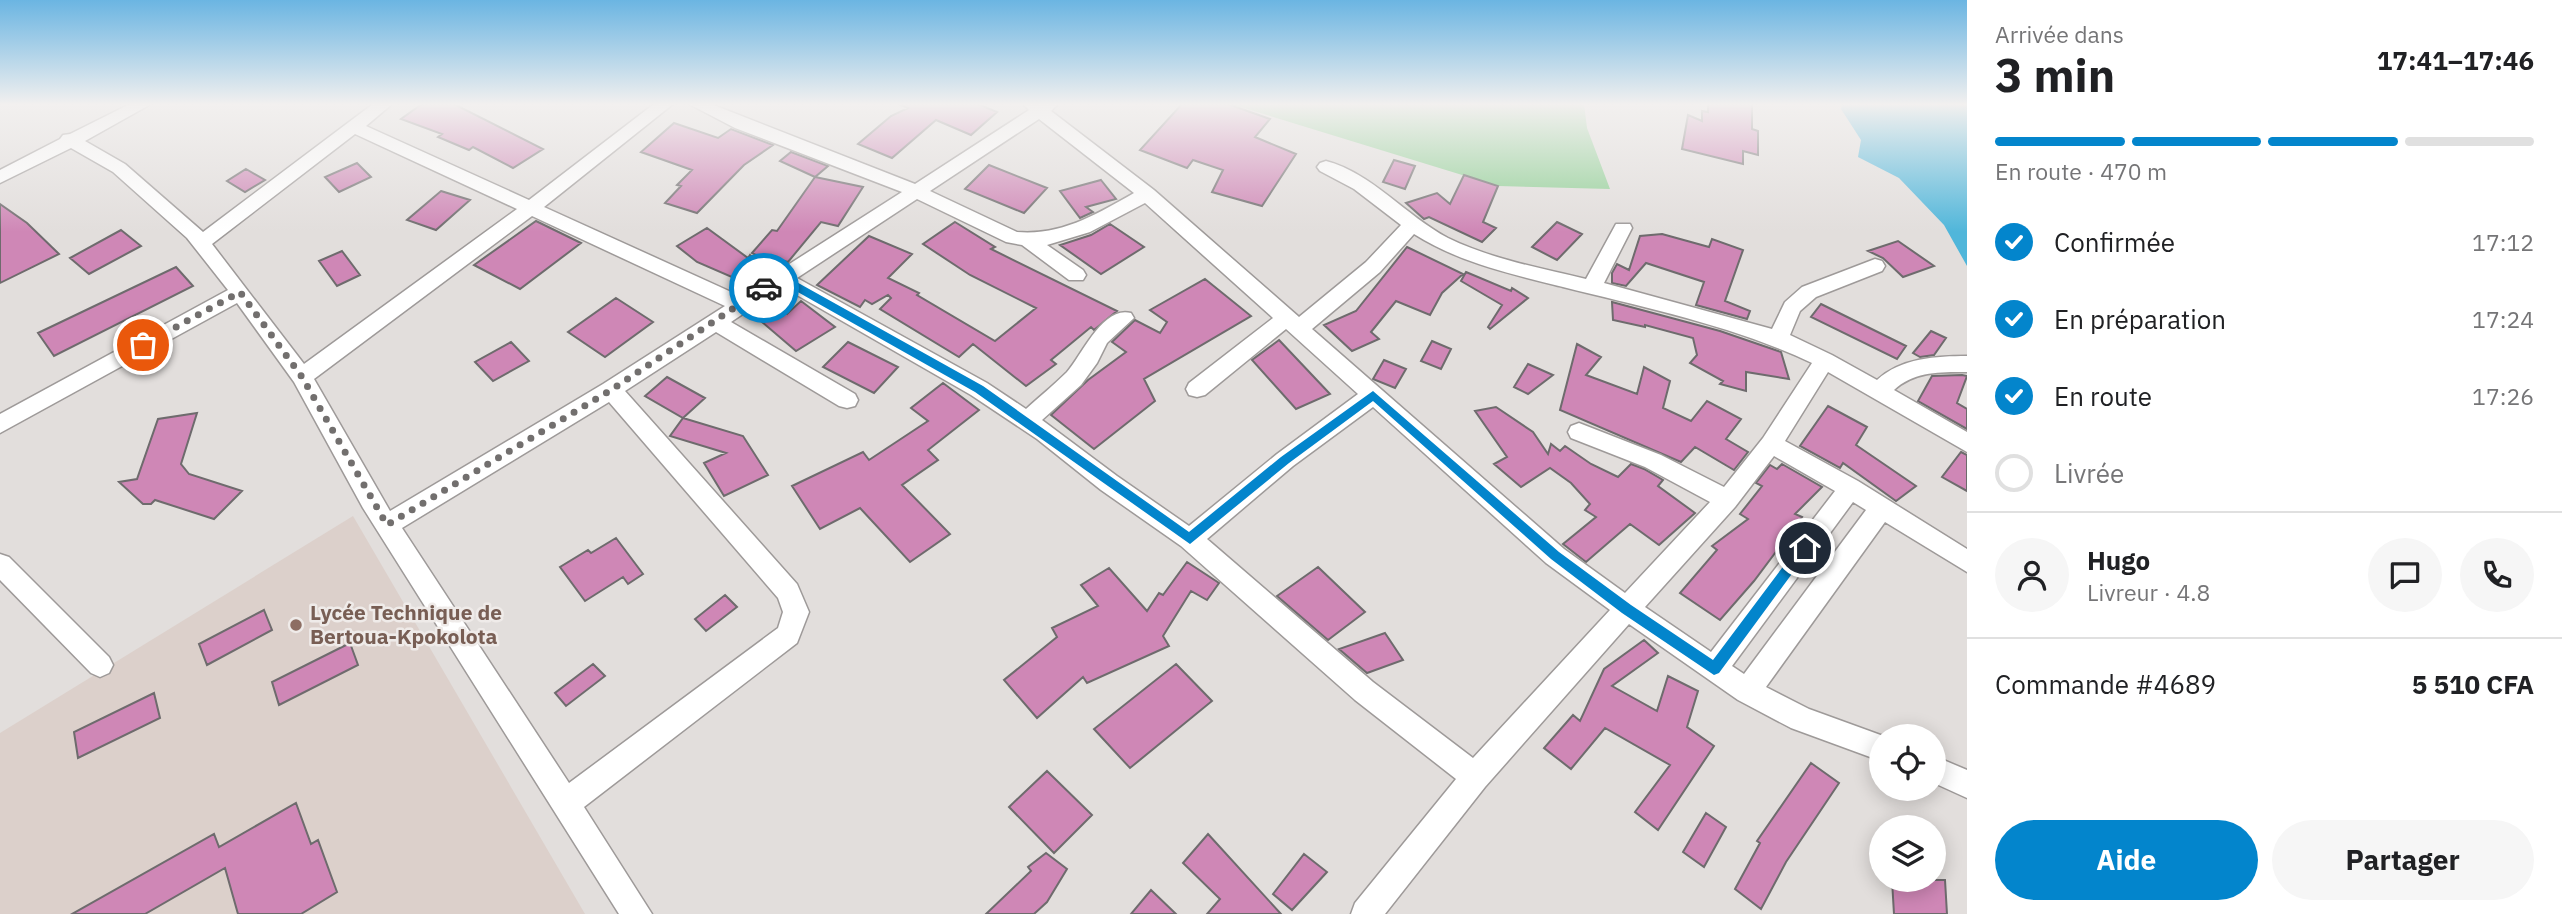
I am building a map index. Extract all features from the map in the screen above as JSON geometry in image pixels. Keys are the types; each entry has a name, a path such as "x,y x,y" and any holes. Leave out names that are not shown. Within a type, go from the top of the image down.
{"street":[{"path":"0,177 55,147"},
{"path":"82,147 119,168 201,243 302,377 387,525 637,914"},
{"path":"201,243 328,147"},
{"path":"397,147 740,304"},
{"path":"302,377 610,147"},
{"path":"800,147 914,190 1002,234 1029,241 1059,238 1147,194"},
{"path":"387,525 611,390 980,147"},
{"path":"1090,147 1147,194 1555,556 1626,609 1747,691 1801,719 1869,744"},
{"path":"1326,167 1360,185 1441,242 1483,260 1592,286 1778,338 1825,360 1967,443"},
{"path":"1197,389 1373,267 1412,224"},
{"path":"1592,286 1623,228"},
{"path":"1029,241 1076,275"},
{"path":"1778,338 1792,307 1809,292 1875,266"},
{"path":"780,277 979,389 1027,421 1127,496 1190,539 1364,691 1475,777"},
{"path":"0,424 240,292"},
{"path":"1027,421 1073,379 1090,358 1099,340 1124,318"},
{"path":"714,321 847,400"},
{"path":"1366,914 1475,777 1727,500 1771,444 1825,360"},
{"path":"1878,392 1894,377 1931,364 1967,364"},
{"path":"566,803 788,635 796,612 788,592 611,390"},
{"path":"1190,539 1285,460 1373,395"},
{"path":"1579,432 1653,461 1727,500"},
{"path":"1771,444 1850,488 1967,562"},
{"path":"1714,669 1850,488"},
{"path":"1747,691 1881,509"},
{"path":"0,564 100,665"},
{"path":"1946,774 1967,784"}],"shaded area":[{"name":"Lycée Technique de Bertoua-Kpokolota","path":"353,516 585,914 0,914 0,733"}],"green space":[{"path":"1370,147 1594,147 1610,189 1498,186"}],"water":[{"path":"1860,147 1967,147 1967,266 1944,225 1899,178 1858,157"}],"building":[{"path":"461,147 538,147 543,149 513,168 473,147 469,150"},
{"path":"647,147 771,147 744,165 697,213 665,203 681,186 677,185 692,170 641,152"},
{"path":"864,147 905,147 892,158"},
{"path":"1143,147 1278,147 1296,154 1262,206 1212,192 1223,170 1193,160 1187,168 1140,150"},
{"path":"1682,147 1758,147 1758,155 1743,151 1743,164 1682,149"},
{"path":"791,152 828,166 815,177 780,161"},
{"path":"1394,160 1415,166 1405,189 1383,182"},
{"path":"357,163 371,177 339,192 325,177"},
{"path":"989,165 1047,188 1024,213 965,189"},
{"path":"246,169 265,180 245,192 227,181"},
{"path":"1464,175 1498,186 1483,222 1496,228 1482,242 1429,217 1424,219 1406,203 1437,193 1450,204"},
{"path":"815,177 863,187 838,226 821,222 788,262 774,258 770,262 752,253 772,230 777,231"},
{"path":"1101,180 1116,199 1086,207 1093,212 1080,218 1060,191"},
{"path":"441,191 470,200 436,230 407,220"},
{"path":"0,204 27,223 59,254 0,283"},
{"path":"536,221 581,243 520,289 474,265"},
{"path":"955,222 995,247 991,249 1117,311 1094,330 1091,327 1051,360 1056,364 1026,386 973,344 959,357 880,309 891,298 888,295 872,304 865,300 860,307 817,285 869,236 912,254 888,278 919,293 917,295 995,341 1036,308 970,275 923,244"},
{"path":"1557,222 1582,234 1557,260 1532,247"},
{"path":"1110,224 1144,247 1101,274 1060,245 1091,235"},
{"path":"707,228 764,267 748,284 697,262 677,246"},
{"path":"121,230 141,246 89,274 70,258"},
{"path":"1662,234 1709,247 1712,239 1743,250 1725,301 1750,311 1747,319 1696,305 1704,282 1646,263 1626,286 1612,283 1612,273 1617,264 1629,270 1640,236"},
{"path":"1898,241 1934,266 1903,277 1883,258 1868,251"},
{"path":"1407,247 1463,274 1442,293 1430,315 1396,301 1371,332 1379,339 1352,351 1324,325 1356,311"},
{"path":"342,251 360,275 337,286 319,261"},
{"path":"176,267 193,286 54,356 38,333"},
{"path":"1466,272 1511,291 1512,288 1528,298 1490,329 1488,327 1502,305 1461,281"},
{"path":"1205,279 1251,316 1144,379 1155,401 1094,449 1051,415 1088,380 1126,352 1112,342 1135,320 1160,333 1167,322 1150,310"},
{"path":"616,298 653,322 605,357 568,332"},
{"path":"801,301 835,327 796,351 762,322 779,307 787,314"},
{"path":"1612,302 1720,331 1781,352 1789,379 1746,372 1746,391 1720,384 1723,381 1690,363 1697,355 1693,338 1645,325 1613,320"},
{"path":"1821,304 1906,346 1897,359 1811,317"},
{"path":"1931,331 1946,338 1934,355 1920,357 1913,353"},
{"path":"1279,340 1330,394 1296,409 1252,360"},
{"path":"1432,341 1451,349 1441,369 1421,361"},
{"path":"511,342 529,361 493,381 475,362"},
{"path":"848,342 898,367 874,393 823,367"},
{"path":"1577,344 1601,357 1586,375 1637,394 1644,367 1670,381 1663,408 1691,421 1707,401 1741,419 1726,439 1748,452 1734,470 1695,447 1681,462 1560,410"},
{"path":"1384,360 1406,369 1395,388 1373,379"},
{"path":"1528,364 1553,375 1528,394 1514,387"},
{"path":"1932,376 1967,376 1957,403 1967,409 1967,429 1918,401"},
{"path":"667,377 705,398 683,418 645,396"},
{"path":"943,383 979,410 928,450 938,460 902,485 950,534 910,562 860,508 820,529 792,486 863,452 869,460 928,421 911,408"},
{"path":"1828,406 1867,427 1856,445 1916,486 1896,501 1843,463 1840,468 1800,446"},
{"path":"1496,407 1533,432 1548,454 1551,444 1560,451 1565,446 1591,464 1618,477 1631,464 1644,469 1663,480 1658,486 1695,513 1659,545 1630,524 1586,562 1563,544 1596,517 1585,510 1590,504 1571,483 1550,468 1521,487 1494,464 1507,457 1475,411"},
{"path":"197,413 181,464 189,474 242,491 214,519 155,500 151,504 143,504 119,482 137,479 158,419"},
{"path":"683,418 743,436 768,475 724,496 704,463 726,453 670,436"},
{"path":"1961,452 1967,455 1967,491 1942,477"},
{"path":"1782,464 1822,487 1795,514 1802,517 1754,581 1720,620 1680,593 1717,550 1712,546 1748,519 1740,514 1762,486 1756,483 1770,465 1777,469"},
{"path":"616,538 643,574 628,584 623,577 585,601 560,567 588,550 591,553"},
{"path":"1187,562 1219,583 1207,600 1191,591 1163,636 1169,646 1087,683 1083,677 1037,718 1004,680 1057,637 1052,628 1098,606 1081,585 1109,568 1147,611 1159,593 1163,595"},
{"path":"1318,567 1365,612 1328,640 1277,596"},
{"path":"725,595 737,607 706,631 695,619"},
{"path":"264,610 272,630 207,665 199,644"},
{"path":"1385,633 1403,660 1367,673 1339,649"},
{"path":"1644,640 1658,653 1612,686 1657,711 1668,676 1698,691 1687,727 1714,746 1658,830 1635,812 1670,765 1605,728 1571,769 1544,748 1573,715 1580,721 1604,669"},
{"path":"350,643 358,665 279,705 272,682"},
{"path":"593,664 605,676 566,706 555,693"},
{"path":"1176,664 1212,701 1130,768 1094,729"},
{"path":"154,693 160,718 78,758 74,732"},
{"path":"1811,763 1839,783 1786,862 1761,909 1735,889 1760,843 1757,841"},
{"path":"1047,771 1092,815 1054,853 1009,807"},
{"path":"296,803 311,844 318,840 337,892 301,914 238,914 225,868 145,914 72,914 214,834 219,847"},
{"path":"1706,813 1726,827 1704,867 1683,852"},
{"path":"1208,834 1281,914 1207,914 1220,899 1183,863"},
{"path":"1046,853 1067,869 1047,902 1034,914 986,914 1031,871 1028,867"},
{"path":"1304,854 1327,872 1292,910 1273,894"},
{"path":"1151,890 1176,914 1131,914"},
{"path":"1893,892 1946,892 1947,914 1894,914"}],"way so far":[{"path":"143,345 240,292 302,377 387,525 611,390 764,288"}],"place":[{"name":"Lycée Technique de Bertoua-Kpokolota","path":"296,625"}],"route":[{"path":"764,288 780,277 979,389 1045,433 1136,503 1190,539 1285,460 1373,395 1555,556 1714,669 1805,548"}]}
